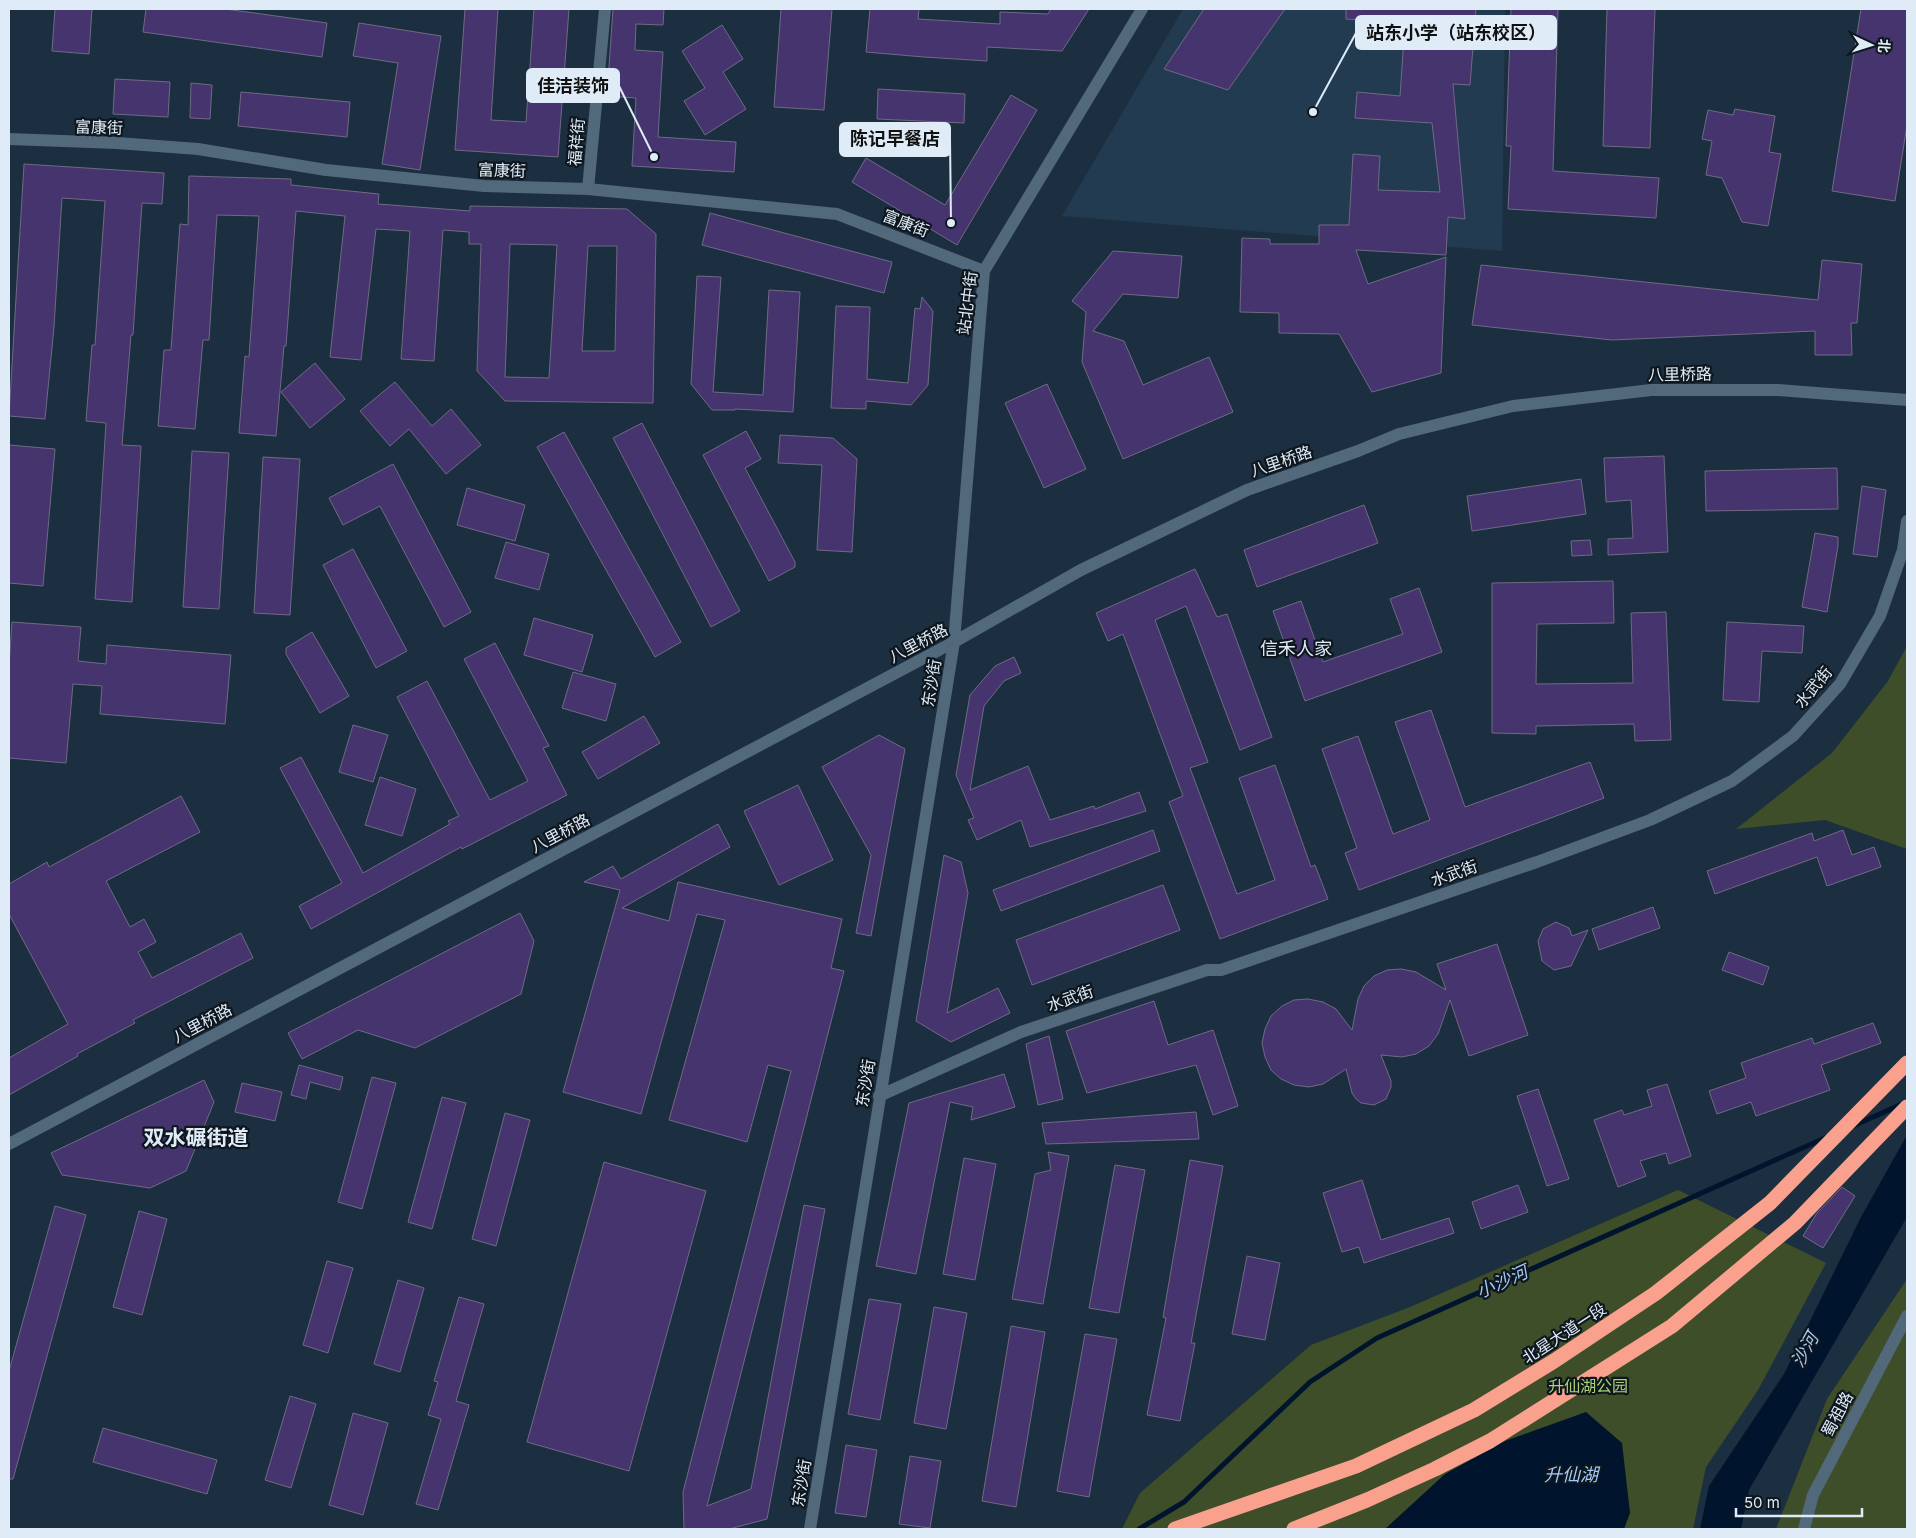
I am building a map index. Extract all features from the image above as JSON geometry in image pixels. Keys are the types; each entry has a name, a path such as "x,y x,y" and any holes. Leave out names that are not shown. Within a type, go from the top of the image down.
{"highway":[{"name":"北星大道一段","path":"1175,1529 1356,1466 1474,1410 1554,1361 1656,1293 1770,1203 1907,1063"},
{"path":"1294,1529 1426,1473 1490,1440 1672,1326 1795,1222 1907,1107"}],"street":[{"name":"福祥街","path":"588,189 605,9"},
{"name":"站北中街","path":"954,642 984,271 1142,9"},
{"name":"富康街","path":"9,139 118,143 198,149 326,170 484,186 588,189 837,214 984,271"},
{"name":"八里桥路","path":"9,1144 954,642 1081,570 1246,490 1358,451 1399,434 1513,406 1651,390 1778,390 1907,400"},
{"name":"水武街","path":"879,1096 1021,1032 1206,970 1221,970 1537,862 1650,820 1732,781 1793,736 1840,684 1880,616 1903,550 1907,521"},
{"name":"东沙街","path":"810,1529 954,642"},
{"name":"蜀祖路","path":"1804,1529 1812,1495 1907,1316"}],"shaded area":[{"path":"1183,9 1505,9 1502,251 1062,216"}],"green space":[{"path":"1907,646 1907,849 1825,820 1736,829 1832,753 1888,681"},
{"name":"升仙湖公园","path":"1678,1190 1826,1263 1758,1390 1706,1467 1693,1529 1122,1529 1140,1493 1311,1345 1410,1307"},
{"path":"1907,1279 1907,1529 1776,1529 1827,1399"}],"water":[{"name":"沙河","path":"1907,1135 1907,1217 1749,1490 1741,1529 1700,1529 1709,1486 1784,1374 1861,1217"},
{"name":"升仙湖","path":"1586,1412 1622,1443 1630,1513 1624,1529 1385,1529 1445,1474 1505,1441"}],"building":[{"path":"55,9 92,9 89,54 52,51"},
{"path":"146,9 225,9 327,23 322,57 143,32"},
{"path":"465,9 498,9 491,120 526,122 534,9 569,9 558,157 455,150"},
{"path":"613,9 664,9 663,25 636,24 635,50 663,52 658,137 736,142 734,172 632,166 636,98 607,96"},
{"path":"781,9 832,9 824,110 774,107"},
{"path":"870,9 919,9 918,19 1000,24 1000,12 1048,14 1051,9 1089,9 1062,51 987,47 987,61 866,52"},
{"path":"1204,9 1285,9 1228,90 1164,69"},
{"path":"1346,9 1476,9 1470,85 1453,84 1465,219 1448,217 1446,255 1356,250 1368,284 1446,257 1441,373 1372,392 1339,334 1279,333 1279,313 1240,312 1242,238 1270,239 1270,244 1319,244 1319,225 1349,225 1353,154 1380,156 1378,190 1440,192 1432,123 1355,118 1357,92 1400,96 1405,23 1346,19"},
{"path":"1511,9 1558,9 1553,171 1659,178 1656,218 1508,209 1511,146 1506,146"},
{"path":"1607,9 1655,9 1650,148 1603,146"},
{"path":"1861,9 1907,9 1907,125 1895,201 1832,191"},
{"path":"359,23 441,36 420,170 382,164 398,63 353,56"},
{"path":"722,25 743,59 723,72 746,109 705,135 684,101 705,88 682,51"},
{"path":"115,79 170,82 168,117 113,114"},
{"path":"191,83 212,85 210,119 190,118"},
{"path":"878,89 965,94 964,123 877,119"},
{"path":"241,92 350,102 347,137 238,126"},
{"path":"1011,95 1037,110 957,245 852,182 866,158 945,205"},
{"path":"1735,109 1775,116 1769,152 1781,154 1768,226 1742,222 1722,178 1706,175 1712,141 1702,139 1708,110 1733,115"},
{"path":"24,164 164,173 162,204 142,203 133,335 131,335 122,445 141,446 132,602 95,599 106,423 86,421 92,345 95,345 105,201 62,198 54,327 45,419 9,416"},
{"path":"189,176 291,179 291,185 379,194 378,204 470,211 470,206 627,209 656,234 653,403 505,401 477,371 481,244 469,244 469,232 443,230 434,361 401,359 410,231 376,229 361,360 330,357 345,216 296,211 286,346 284,346 276,436 239,433 245,356 249,357 259,216 217,215 209,340 203,340 195,429 158,426 164,350 171,350 180,224 188,225","holes":["510,244 557,245 549,378 505,377","588,246 617,246 615,351 582,351"]},
{"path":"710,213 892,262 884,293 702,245"},
{"path":"1113,251 1182,256 1178,298 1123,294 1093,331 1124,341 1143,385 1209,357 1233,412 1123,459 1082,362 1086,312 1072,301"},
{"path":"1822,260 1862,264 1857,323 1851,323 1852,355 1815,355 1815,331 1612,340 1472,325 1481,265 1818,300"},
{"path":"697,276 721,277 713,392 763,395 769,290 800,292 793,412 735,409 712,410 691,384"},
{"path":"922,297 933,311 928,385 911,405 866,401 866,409 831,408 836,306 870,307 867,379 908,383 915,308 920,309"},
{"path":"315,363 345,399 310,428 281,392"},
{"path":"395,382 432,426 451,409 481,445 446,474 409,429 390,446 360,411"},
{"path":"1047,384 1086,469 1044,488 1005,403"},
{"path":"642,423 740,611 711,627 613,438"},
{"path":"746,431 761,459 745,468 795,562 795,567 769,581 703,455"},
{"path":"564,432 681,642 655,657 537,447"},
{"path":"780,435 833,438 857,459 852,552 817,550 822,465 778,463"},
{"path":"9,445 55,449 43,586 9,583"},
{"path":"192,451 229,453 219,609 183,607"},
{"path":"1664,456 1668,552 1608,555 1608,539 1633,538 1631,500 1606,502 1604,458"},
{"path":"263,457 300,459 290,615 254,613"},
{"path":"393,464 471,612 444,627 380,506 343,525 329,498"},
{"path":"1837,468 1838,509 1706,511 1705,471"},
{"path":"1581,479 1586,514 1472,531 1467,496"},
{"path":"1862,486 1886,490 1877,557 1853,554"},
{"path":"467,488 525,505 515,541 457,525"},
{"path":"1364,505 1378,543 1257,587 1244,550"},
{"path":"1815,533 1838,537 1827,612 1802,607"},
{"path":"1590,540 1592,555 1572,556 1571,541"},
{"path":"506,542 549,554 539,590 495,578"},
{"path":"353,549 407,651 376,668 323,565"},
{"path":"1195,569 1217,617 1227,614 1272,737 1240,750 1186,606 1155,620 1208,762 1190,768 1237,894 1275,880 1239,778 1275,765 1311,867 1315,865 1328,899 1220,939 1169,802 1183,796 1123,634 1108,641 1096,613"},
{"path":"1613,581 1614,623 1537,624 1536,684 1633,683 1631,613 1666,612 1671,740 1635,741 1634,724 1536,726 1536,734 1492,733 1492,583"},
{"path":"1419,588 1442,652 1305,701 1273,611 1301,601 1323,662 1403,634 1390,599"},
{"path":"534,618 593,635 582,672 524,655"},
{"path":"12,622 81,627 78,661 106,664 107,645 231,655 225,724 100,714 102,686 73,684 66,763 9,758 9,666"},
{"path":"1727,622 1804,626 1802,653 1762,651 1759,702 1723,700"},
{"path":"312,632 349,696 320,713 286,654 286,648"},
{"path":"495,643 549,746 543,748 567,795 462,849 461,847 311,929 299,906 342,883 280,768 301,757 363,873 450,824 448,821 459,816 397,697 427,681 490,800 528,781 464,659"},
{"path":"1014,657 1021,673 1004,681 984,706 970,790 1028,766 1050,820 1094,806 1095,809 1139,792 1146,811 1030,847 1021,820 977,840 968,820 974,818 956,775 970,695 995,666"},
{"path":"573,672 616,684 606,721 562,708"},
{"path":"1431,710 1465,807 1590,762 1604,798 1359,890 1345,853 1357,848 1322,749 1358,736 1393,834 1430,820 1395,722"},
{"path":"644,716 660,743 598,779 582,752"},
{"path":"353,725 388,735 373,782 339,772"},
{"path":"879,735 905,749 871,936 856,933 871,855 822,767"},
{"path":"380,777 416,789 402,836 365,825"},
{"path":"798,785 833,860 779,885 744,811"},
{"path":"181,796 200,832 106,881 130,927 144,919 156,942 138,952 152,978 241,933 253,958 133,1020 135,1023 77,1054 78,1056 9,1095 9,1058 68,1024 9,914 9,884 47,862 49,867"},
{"path":"718,824 730,847 622,908 669,921 678,882 842,919 831,968 844,971 707,1506 751,1489 804,1205 825,1209 767,1519 729,1529 684,1529 683,1492 791,1071 768,1065 747,1142 669,1120 725,920 697,914 641,1114 563,1092 620,890 584,882 613,866 621,879"},
{"path":"1153,830 1160,851 1001,911 993,890"},
{"path":"1843,830 1852,855 1874,847 1881,867 1827,886 1817,857 1715,894 1707,871 1812,833 1814,841"},
{"path":"944,855 961,862 968,893 947,1013 998,988 1010,1013 951,1042 916,1021"},
{"path":"1163,885 1180,930 1032,985 1016,940"},
{"path":"1653,907 1660,928 1599,950 1592,929"},
{"path":"520,913 534,941 521,994 415,1048 358,1030 302,1059 288,1033"},
{"path":"1556,922 1569,928 1572,936 1588,930 1571,966 1554,970 1542,961 1538,941 1543,929"},
{"path":"1497,944 1528,1035 1469,1056 1450,1000 1438,1034 1429,1046 1416,1054 1402,1057 1381,1055 1391,1081 1391,1087 1386,1099 1374,1105 1361,1103 1356,1099 1352,1093 1346,1069 1323,1084 1309,1087 1294,1085 1281,1079 1271,1070 1265,1057 1262,1043 1265,1029 1271,1016 1282,1006 1294,1000 1308,999 1323,1002 1336,1009 1352,1030 1358,999 1364,986 1374,976 1387,970 1401,969 1416,972 1446,990 1437,964"},
{"path":"1729,952 1769,967 1763,985 1722,970"},
{"path":"1154,1001 1168,1045 1213,1030 1238,1106 1213,1115 1196,1065 1087,1093 1066,1031"},
{"path":"1873,1023 1881,1043 1821,1065 1830,1090 1756,1116 1751,1102 1717,1114 1709,1091 1746,1078 1741,1063 1812,1038 1814,1044"},
{"path":"1049,1036 1063,1099 1038,1105 1026,1044"},
{"path":"299,1065 343,1077 340,1090 310,1082 306,1099 291,1095"},
{"path":"1004,1074 1015,1107 971,1120 973,1107 950,1102 916,1274 876,1266 909,1103"},
{"path":"372,1077 396,1083 362,1209 338,1202"},
{"path":"204,1080 214,1102 186,1171 150,1188 62,1175 51,1153"},
{"path":"242,1083 282,1092 275,1121 235,1112"},
{"path":"1667,1084 1691,1156 1669,1164 1666,1153 1640,1161 1646,1176 1618,1187 1594,1120 1622,1110 1624,1115 1652,1106 1647,1090"},
{"path":"1538,1089 1569,1179 1547,1186 1517,1096"},
{"path":"442,1097 466,1103 432,1229 408,1222"},
{"path":"1196,1112 1199,1139 1046,1144 1042,1123"},
{"path":"505,1113 530,1120 496,1246 472,1239"},
{"path":"1048,1152 1069,1156 1043,1304 1012,1299 1035,1174 1051,1170"},
{"path":"964,1158 996,1164 975,1280 943,1274"},
{"path":"1190,1160 1223,1166 1191,1343 1195,1343 1180,1421 1147,1415 1166,1318 1163,1317"},
{"path":"604,1162 706,1191 629,1471 527,1442"},
{"path":"1115,1165 1145,1170 1119,1313 1089,1308"},
{"path":"1362,1180 1381,1240 1449,1218 1454,1233 1364,1263 1359,1247 1342,1252 1323,1193"},
{"path":"1518,1185 1528,1212 1481,1229 1472,1202"},
{"path":"1842,1187 1855,1196 1823,1248 1803,1236 1817,1213"},
{"path":"55,1206 86,1215 13,1479 9,1479 9,1371"},
{"path":"139,1211 167,1219 142,1315 113,1307"},
{"path":"1247,1256 1280,1263 1265,1340 1232,1334"},
{"path":"327,1261 353,1268 328,1353 303,1345"},
{"path":"398,1280 424,1288 400,1372 374,1364"},
{"path":"459,1297 484,1304 456,1401 469,1405 438,1510 416,1504 441,1419 428,1415 438,1382 434,1381"},
{"path":"869,1299 901,1304 880,1420 848,1414"},
{"path":"934,1307 967,1313 946,1429 914,1423"},
{"path":"1011,1326 1045,1332 1016,1507 982,1501"},
{"path":"1085,1334 1117,1339 1089,1497 1057,1491"},
{"path":"290,1396 316,1404 291,1488 265,1480"},
{"path":"353,1413 388,1423 363,1515 329,1505"},
{"path":"103,1428 217,1460 207,1494 93,1462"},
{"path":"846,1445 877,1450 866,1517 835,1513"},
{"path":"910,1456 941,1461 930,1528 899,1524"}],"waterway":[{"name":"小沙河","path":"1853,1126 1902,1104"},
{"name":"小沙河","path":"1139,1529 1184,1502 1310,1382 1377,1338 1827,1137"}],"place":[{"name":"站东小学（站东校区）","path":"1313,112"},
{"name":"佳洁装饰","path":"654,157"},
{"name":"陈记早餐店","path":"951,223"}],"district":[{"name":"信禾人家","path":"1296,649"},
{"name":"双水碾街道","path":"196,1138"}]}
